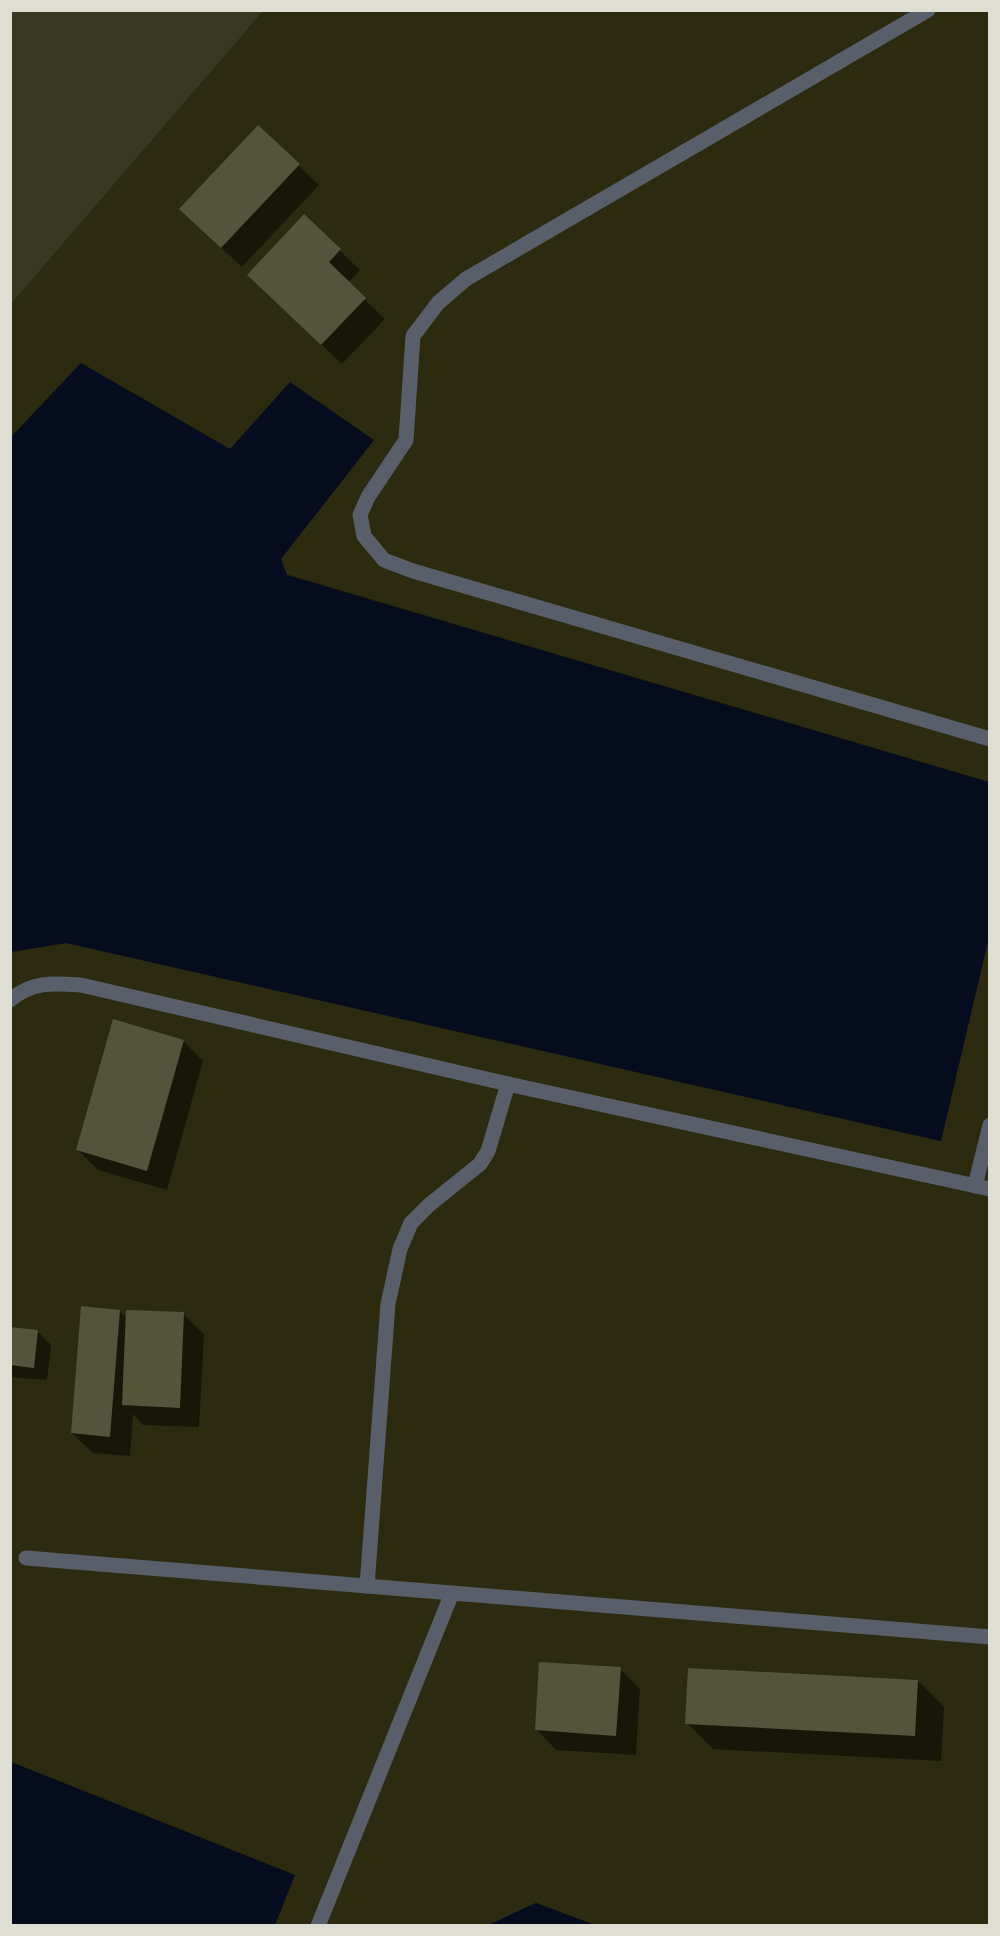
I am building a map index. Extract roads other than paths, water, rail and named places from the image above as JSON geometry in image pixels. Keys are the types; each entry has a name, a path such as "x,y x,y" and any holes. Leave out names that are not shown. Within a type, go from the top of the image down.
{"lane":[{"path":"927,10 466,279 438,303 413,336 406,440 368,497 360,515 364,536 384,560 412,571 990,739"},
{"path":"10,1000 24,988 52,983 81,985 508,1084 982,1187 990,1125"},
{"path":"368,1586 388,1304 400,1249 411,1223 429,1205 480,1164 488,1151 508,1084"},
{"path":"26,1558 990,1637"},
{"path":"318,1926 452,1593"}],"water":[{"path":"81,363 230,449 290,382 374,440 281,559 287,575 989,782 989,937 941,1141 66,943 11,952 11,437"},
{"path":"11,1762 295,1875 275,1925 11,1925"},
{"path":"536,1903 595,1925 488,1925"}]}
